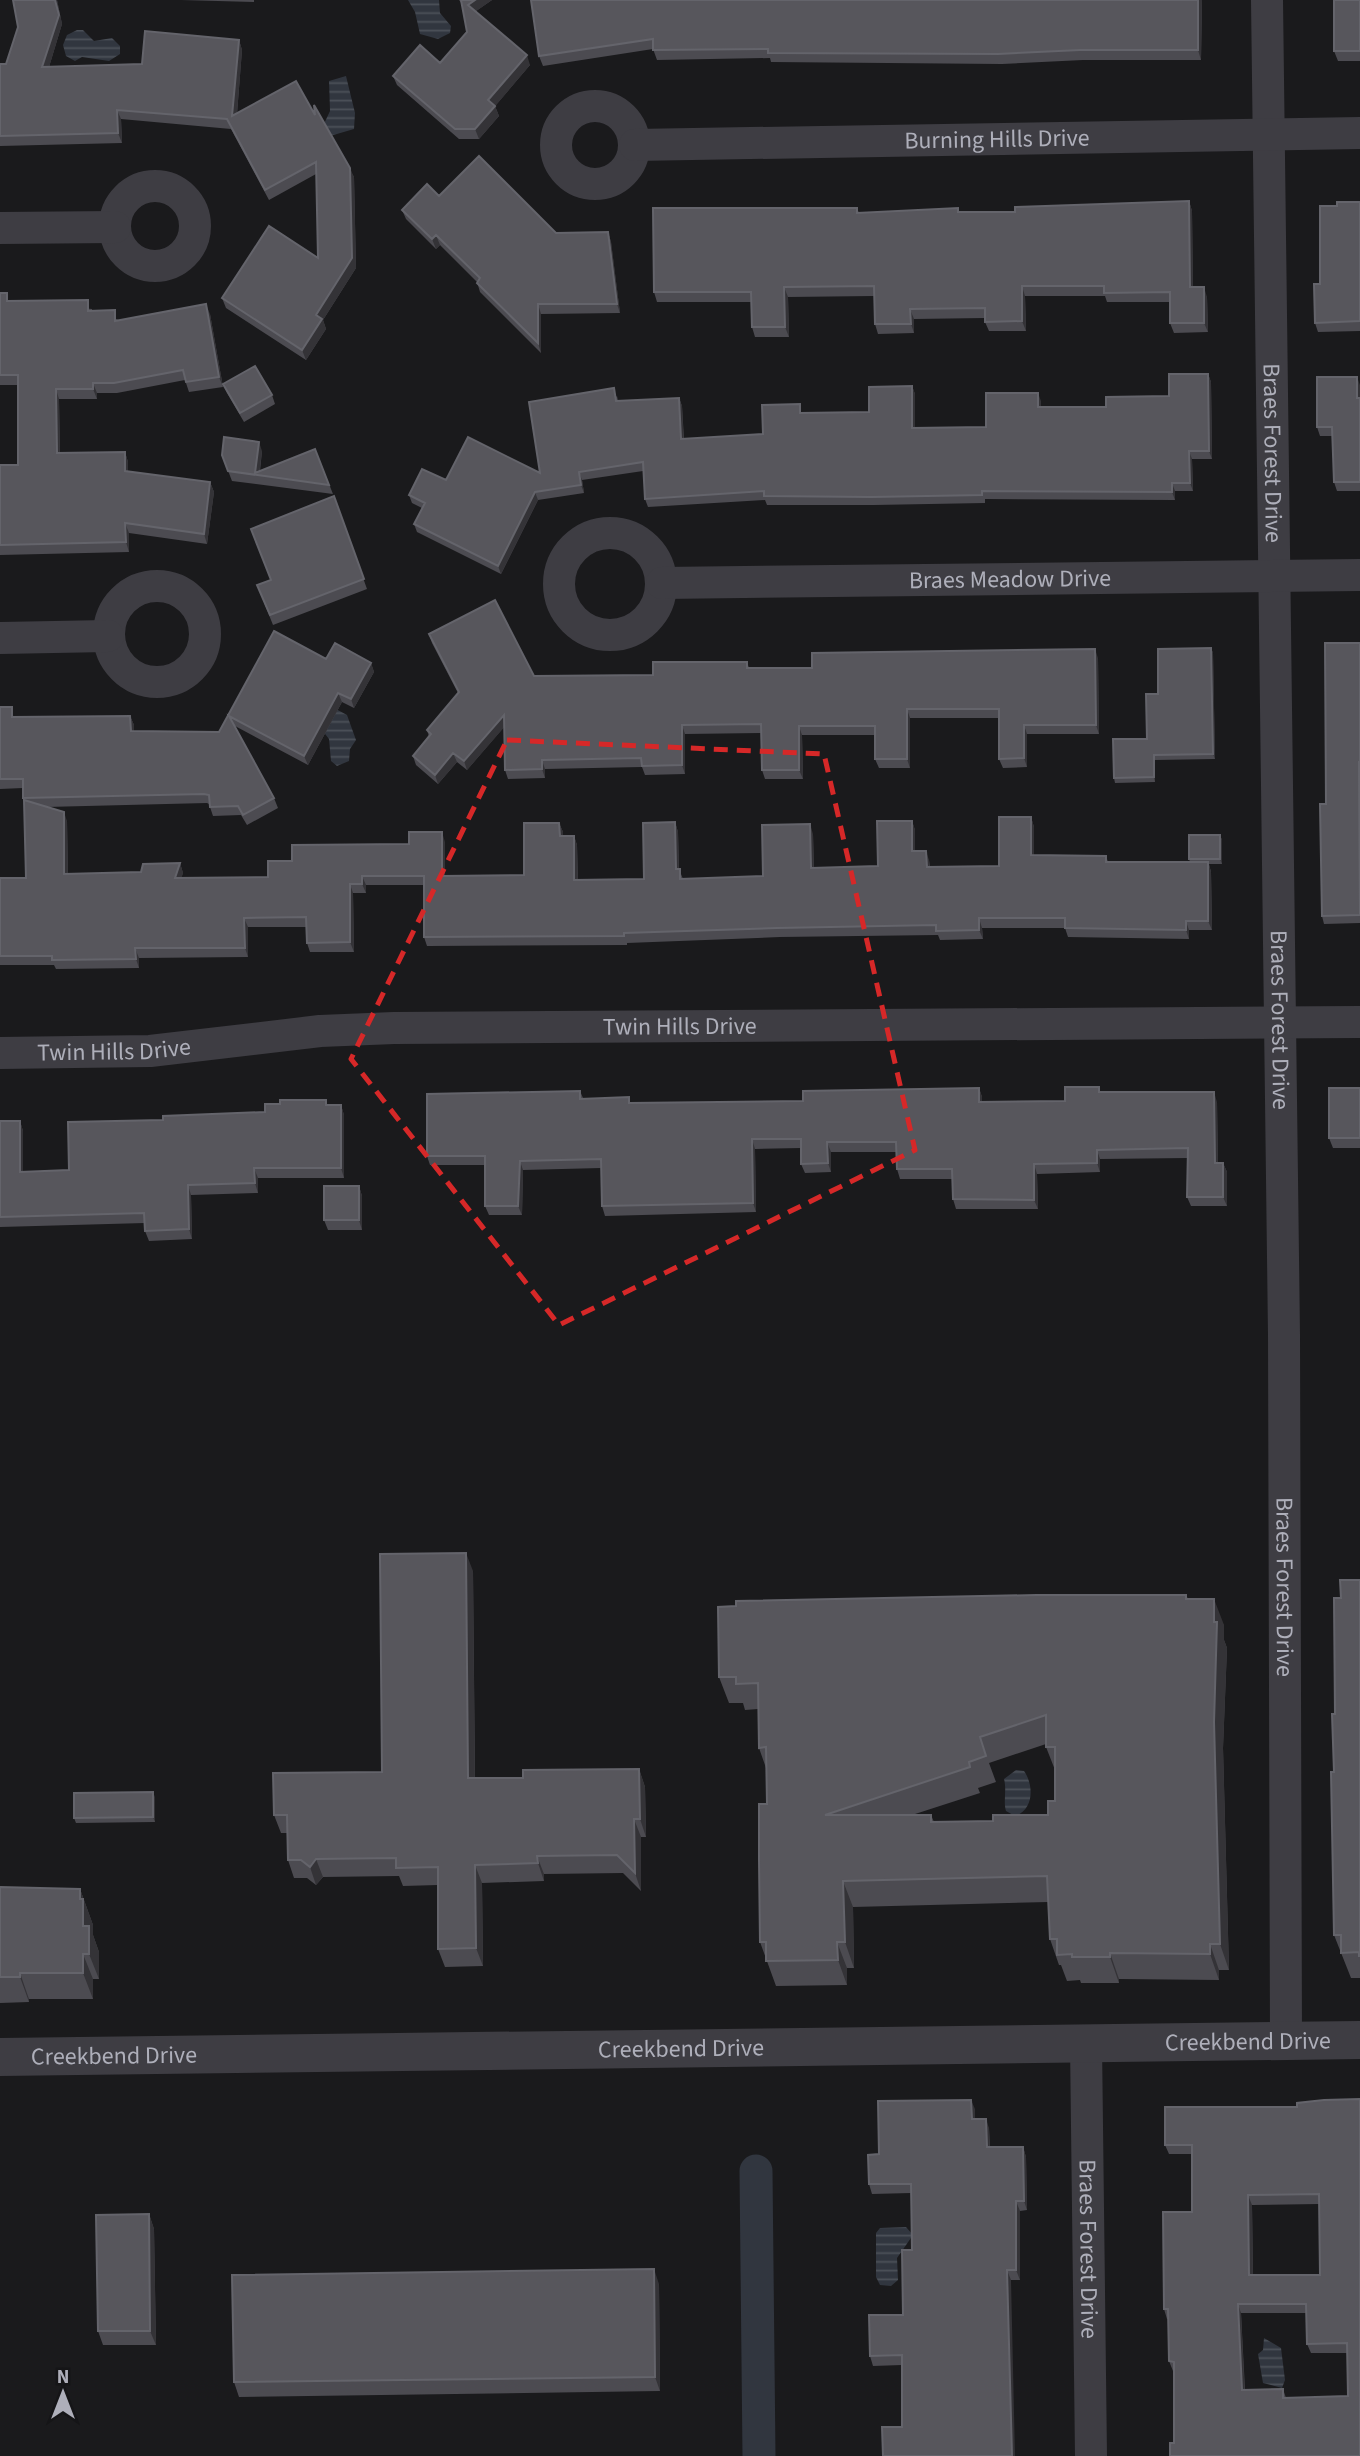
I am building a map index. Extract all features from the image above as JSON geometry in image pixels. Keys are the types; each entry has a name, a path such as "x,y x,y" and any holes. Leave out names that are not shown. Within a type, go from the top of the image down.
{"street":[{"name":"Braes Forest Drive","path":"1267,0 1276,576 1286,2041"},
{"name":"Burning Hills Drive","path":"635,145 1360,133"},
{"path":"0,228 115,227"},
{"name":"Braes Meadow Drive","path":"662,583 1360,575"},
{"path":"0,638 108,636"},
{"name":"Twin Hills Drive","path":"0,1053 150,1051 320,1031 394,1028 1360,1022"},
{"name":"Creekbend Drive","path":"0,2057 1360,2040"},
{"name":"Braes Forest Drive","path":"1086,2043 1091,2456"}],"highlighted area":[{"path":"507,740 824,754 915,1150 559,1325 351,1059"}],"shaded area":[{"path":"408,0 439,0 440,13 451,26 450,33 438,39 420,34 415,12"},
{"path":"83,30 94,41 112,38 120,46 120,54 109,61 82,57 75,61 66,56 63,45 67,35"},
{"path":"346,76 355,113 354,129 330,136 323,126 330,111 329,81"},
{"path":"336,709 347,715 356,740 350,749 349,761 337,766 331,761 329,739 322,730"},
{"path":"1016,1770 1024,1771 1031,1790 1026,1808 1015,1816 1006,1811 1004,1779"},
{"path":"906,2227 913,2235 897,2258 898,2280 891,2286 880,2285 876,2277 876,2233 880,2228"},
{"path":"1264,2338 1281,2348 1285,2380 1282,2388 1263,2383 1258,2354 1263,2350"}],"building":[{"path":"13,0 55,0 59,15 42,67 142,64 145,31 239,40 232,116 296,81 315,115 314,105 350,168 352,258 316,315 322,319 302,350 222,298 269,226 318,258 316,162 265,190 227,119 117,110 118,133 0,136 0,64 6,64 18,27"},
{"path":"461,0 475,0 468,5 527,55 488,100 495,106 475,129 455,129 393,76 420,45 440,63 467,32"},
{"path":"531,0 1198,0 1198,50 1080,50 998,54 768,53 768,49 653,50 653,39 539,56"},
{"path":"1334,0 1360,0 1360,51 1334,51"},
{"path":"479,156 556,233 608,232 617,304 538,304 538,343 477,283 480,278 436,235 432,239 402,210 427,184 439,196"},
{"path":"1189,201 1190,287 1204,287 1204,323 1170,323 1170,292 1104,293 1104,286 1022,286 1022,321 985,322 985,308 910,309 911,324 875,324 874,286 784,287 785,327 752,327 751,292 654,292 653,208 857,208 857,213 958,208 958,212 1015,212 1015,207"},
{"path":"1337,202 1360,202 1360,321 1315,323 1314,284 1320,284 1320,206 1337,206"},
{"path":"0,293 7,293 7,301 88,300 88,311 115,310 115,321 206,304 219,377 186,382 183,370 114,383 93,383 93,389 56,389 57,453 125,452 125,471 210,482 204,534 125,523 126,542 0,545 0,465 18,465 18,375 0,375"},
{"path":"255,366 272,395 240,413 223,384"},
{"path":"1169,374 1208,374 1209,451 1189,451 1190,483 1172,483 1172,492 982,491 982,495 871,497 764,496 764,491 645,499 643,462 579,472 581,485 535,492 498,566 414,524 425,503 409,495 422,469 446,480 468,437 540,473 529,402 614,388 616,401 679,398 681,439 763,434 762,405 800,404 800,413 869,412 869,387 912,386 912,428 986,427 986,393 1038,393 1038,407 1106,407 1106,397 1169,396"},
{"path":"1317,377 1357,377 1357,398 1360,398 1360,482 1334,482 1332,427 1317,427"},
{"path":"224,437 259,442 255,473 315,449 329,485 228,471 222,455"},
{"path":"334,496 364,579 270,615 257,585 271,580 251,529"},
{"path":"495,600 534,676 653,675 653,662 747,662 747,668 812,668 812,653 1095,649 1096,725 1024,725 1024,758 999,759 999,709 907,709 907,759 875,759 875,726 799,726 799,770 762,770 761,724 682,725 682,765 642,766 641,758 542,760 542,769 505,770 504,715 464,761 453,753 435,775 413,756 431,734 427,730 459,692 429,634"},
{"path":"274,631 326,659 335,643 371,663 351,699 338,693 304,756 229,716 274,798 243,815 238,806 210,807 209,795 204,794 23,798 23,779 0,779 0,707 12,707 12,717 130,716 131,731 219,732"},
{"path":"1325,643 1360,643 1360,915 1322,916 1320,804 1326,804"},
{"path":"1211,648 1213,754 1154,755 1154,777 1114,778 1113,739 1147,739 1146,694 1158,694 1158,649"},
{"path":"24,800 64,812 64,874 141,872 143,864 180,863 175,878 268,877 268,861 292,861 292,845 409,844 409,832 442,832 442,876 524,875 524,823 559,823 560,836 574,836 574,880 644,879 643,823 675,822 676,869 680,869 680,879 763,876 762,825 810,824 811,868 878,866 877,821 912,821 912,851 926,851 927,867 999,866 999,817 1031,817 1031,855 1106,856 1106,862 1208,862 1208,921 1186,921 1186,930 1065,928 1065,918 979,918 979,930 936,931 936,925 624,933 624,936 424,937 424,876 362,876 362,884 350,884 350,942 307,943 306,917 244,918 245,948 135,948 136,959 52,960 52,956 0,956 0,878 26,878"},
{"path":"1189,835 1220,835 1220,859 1189,859"},
{"path":"1065,1087 1099,1087 1099,1092 1214,1092 1215,1163 1223,1163 1223,1197 1187,1197 1188,1148 1097,1150 1097,1163 1034,1164 1034,1200 953,1199 952,1169 897,1169 896,1142 827,1142 828,1163 801,1164 801,1139 752,1139 753,1203 602,1206 601,1159 520,1161 518,1206 485,1206 485,1156 427,1156 427,1094 580,1091 580,1099 629,1097 629,1103 803,1101 803,1091 979,1088 979,1102 1065,1101"},
{"path":"1329,1088 1360,1088 1360,1138 1329,1138"},
{"path":"280,1100 326,1100 326,1105 341,1105 341,1168 254,1168 255,1183 188,1185 189,1229 145,1231 144,1213 0,1217 0,1121 20,1121 20,1172 69,1170 68,1122 163,1120 163,1116 265,1112 265,1104 280,1104"},
{"path":"324,1186 359,1186 359,1220 324,1220"},
{"path":"466,1553 468,1778 523,1778 523,1770 639,1769 640,1819 634,1819 635,1873 617,1855 537,1856 538,1863 475,1865 476,1948 438,1949 438,1867 396,1868 396,1858 316,1859 310,1867 301,1860 288,1860 287,1815 274,1815 273,1773 382,1772 380,1554"},
{"path":"1340,1580 1360,1580 1360,1956 1359,1952 1341,1953 1341,1935 1334,1935 1331,1772 1334,1772 1332,1714 1335,1714 1334,1598 1341,1598"},
{"path":"1036,1595 1186,1595 1186,1599 1214,1599 1214,1622 1217,1622 1214,1722 1220,1944 1210,1944 1210,1954 1110,1953 1110,1957 1057,1955 1057,1939 1050,1939 1047,1876 843,1881 845,1942 837,1942 838,1960 766,1961 766,1942 760,1942 759,1804 767,1804 766,1747 759,1748 758,1683 736,1684 736,1677 719,1677 718,1607 736,1606 736,1601","holes":["1046,1715 1046,1747 1055,1747 1055,1801 1048,1801 1048,1815 993,1815 993,1821 931,1822 931,1815 825,1815 970,1767 969,1762 986,1756 980,1737"]},
{"path":"153,1792 153,1817 74,1818 74,1793"},
{"path":"0,1887 80,1889 80,1899 83,1899 83,1926 89,1926 89,1954 83,1954 83,1973 20,1973 20,1977 0,1977"},
{"path":"1360,2099 1360,2456 1170,2456 1170,2443 1174,2443 1174,2362 1169,2361 1168,2309 1164,2309 1163,2212 1192,2212 1192,2145 1165,2145 1165,2107 1297,2107 1297,2103","holes":["1319,2194 1320,2275 1249,2275 1248,2195","1238,2304 1306,2304 1307,2344 1347,2343 1348,2396 1283,2398 1283,2389 1242,2390"]},
{"path":"971,2100 972,2119 986,2119 987,2147 1023,2147 1024,2201 1016,2201 1016,2270 1007,2270 1012,2456 883,2456 882,2427 902,2427 902,2355 870,2356 869,2315 903,2315 902,2250 912,2250 911,2184 869,2184 868,2155 879,2154 878,2101"},
{"path":"149,2214 150,2331 98,2331 96,2215"},
{"path":"654,2269 655,2377 234,2382 232,2275"}],"waterway":[{"path":"756,2171 759,2456"}]}
